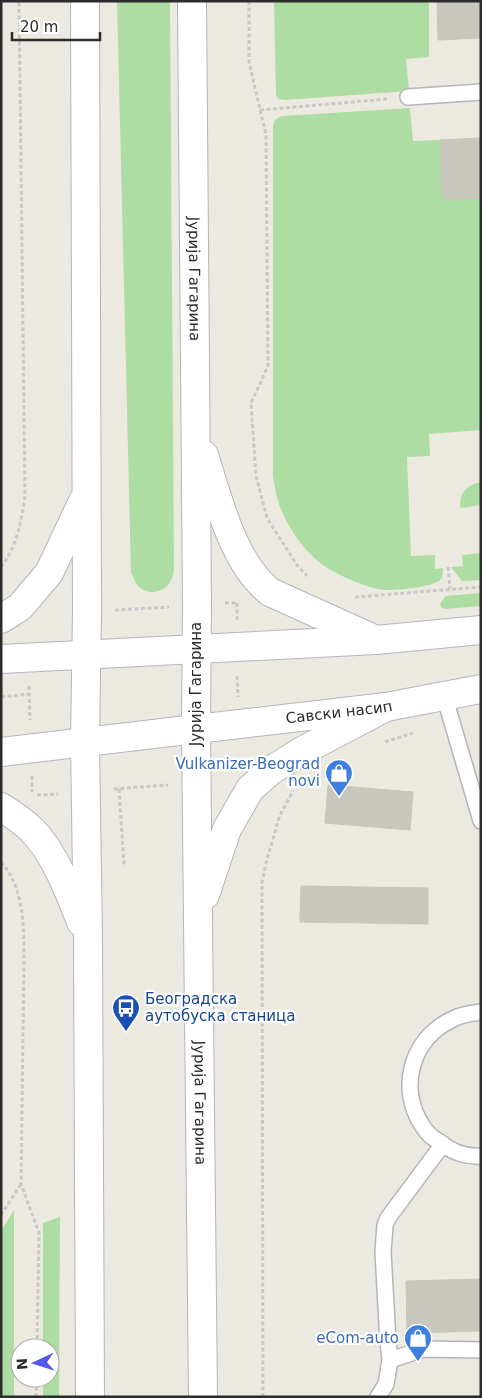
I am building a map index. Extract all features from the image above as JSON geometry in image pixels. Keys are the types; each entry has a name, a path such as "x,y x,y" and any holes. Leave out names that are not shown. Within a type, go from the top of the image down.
{"main road":[{"path":"85,1 87,611 85,742 90,1397"},
{"name":"Јурија Гагарина","path":"192,1 197,605 196,782 203,1397"},
{"path":"196,430 223,515 236,546 250,572 260,584 270,592 376,640"},
{"path":"1,619 20,607 49,573 86,495"},
{"path":"1,659 376,640 481,630"},
{"name":"Савски насип","path":"1,752 386,707 481,689"},
{"path":"198,915 227,829 250,789 270,771 304,750 386,707"},
{"path":"1,807 33,830 47,849 67,885 88,940"}],"lane":[{"path":"408,97 481,92"},
{"path":"444,695 481,821"},
{"path":"481,1012 451,1019 432,1032 418,1050 410,1071 410,1094 416,1116 429,1135 449,1149 472,1156 481,1156"},
{"path":"378,1397 386,1384 390,1360 383,1252 385,1225 388,1218 442,1144"},
{"path":"390,1360 424,1349 481,1350"}],"path":[{"path":"1,567 15,543 22,517 25,495 19,1"},
{"path":"249,1 249,62 266,135 268,366 251,403 256,476 267,518 311,581"},
{"path":"260,110 408,97"},
{"path":"448,567 450,589"},
{"path":"348,594 357,597 481,587"},
{"path":"87,611 237,603 238,724"},
{"path":"28,658 32,796 196,782"},
{"path":"1,697 29,694"},
{"path":"119,789 124,865"},
{"path":"263,1397 262,882 280,815"},
{"path":"1,862 10,872 18,895 24,928 21,1184 39,1232 37,1338"},
{"path":"1,1215 21,1184"}],"green space":[{"path":"117,1 170,1 174,571 168,585 162,590 154,592 142,590 131,573"},
{"path":"274,1 429,1 429,57 406,59 409,91 278,99 276,95"},
{"path":"410,108 413,141 440,140 442,200 481,198 481,430 429,434 430,456 407,457 411,556 435,555 435,569 443,568 443,576 437,582 430,585 400,590 383,590 347,578 319,562 307,551 292,531 277,497 273,476 273,126 276,119 283,116"},
{"path":"481,482 481,505 460,508 461,498 465,490"},
{"path":"481,553 481,580 462,581 451,567 463,566 462,555"},
{"path":"481,593 481,606 445,609 440,604 446,596"},
{"path":"14,1210 14,1338 10,1338 10,1388 14,1388 14,1397 1,1397 1,1231"},
{"path":"60,1217 59,1338 43,1338 43,1223"},
{"path":"43,1388 59,1388 59,1397 43,1397"}],"building":[{"path":"437,1 481,1 481,38 438,40"},
{"path":"481,138 481,198 442,200 440,140"},
{"path":"328,785 413,792 410,830 325,823"},
{"path":"301,886 428,888 428,924 300,922"},
{"path":"481,1279 481,1331 407,1333 406,1281"}],"place":[{"name":"Vulkanizer-Beograd novi","path":"339,797"},
{"name":"Београдска аутобуска станица","path":"126,1032"},
{"name":"eCom-auto","path":"418,1362"}]}
